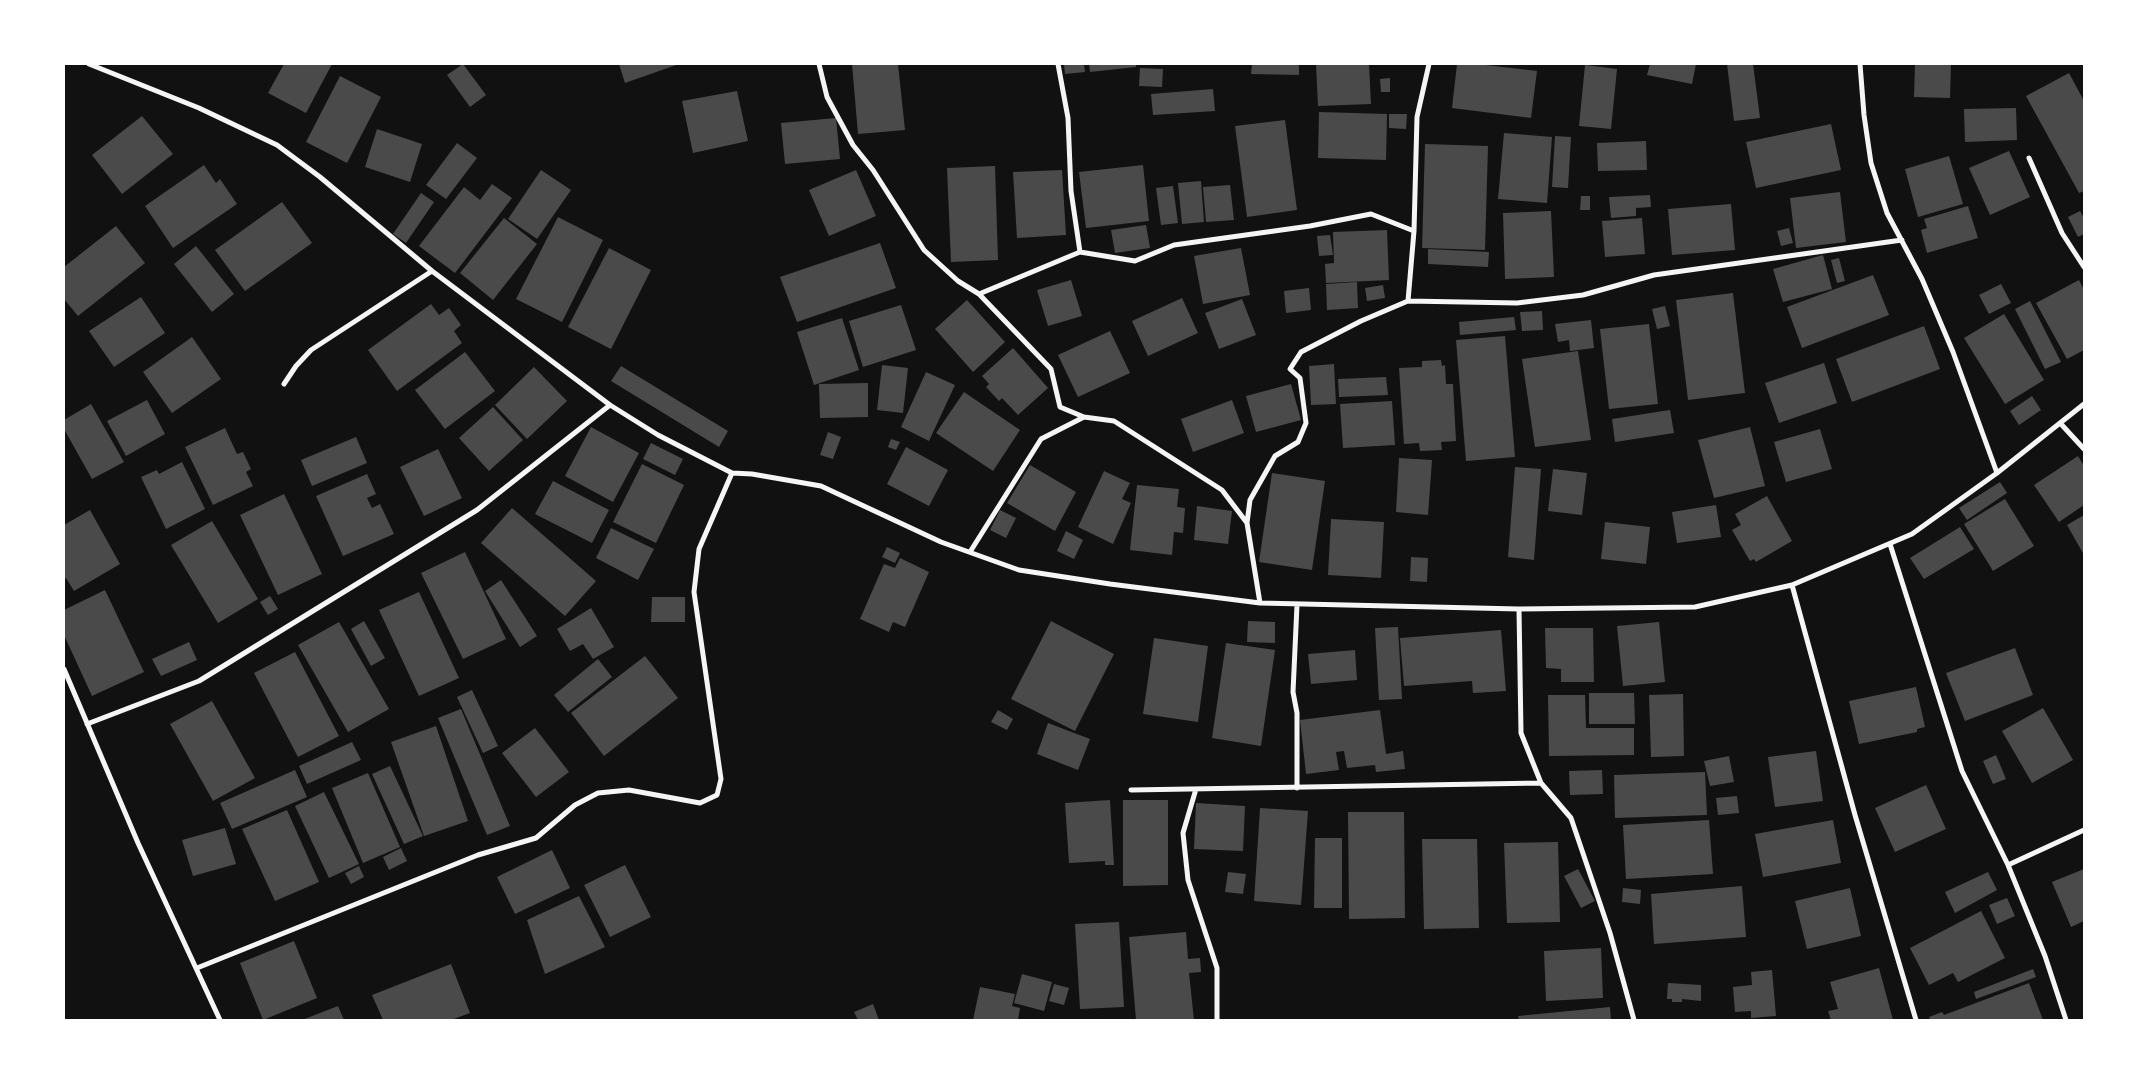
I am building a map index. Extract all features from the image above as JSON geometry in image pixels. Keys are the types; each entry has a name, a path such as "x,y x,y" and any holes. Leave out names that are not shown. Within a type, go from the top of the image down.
{"street":[{"path":"89,64 199,108 277,145 432,271 610,405 658,435 732,473 752,474 821,486 941,542 1019,570 1110,584 1260,603 1519,609 1695,607 1792,584 1912,534 1997,473 2084,404"},
{"path":"819,64 827,97 853,145 873,170 924,250 958,281 979,294 1051,369 1060,407 1084,417 1114,421 1222,490 1247,524"},
{"path":"1058,64 1068,118 1071,191 1080,252"},
{"path":"1408,301 1414,231 1417,117 1429,64"},
{"path":"1860,64 1871,163 1887,213 1922,279 1953,352 1997,473"},
{"path":"2029,158 2062,233 2084,267"},
{"path":"979,294 1080,252 1135,261 1174,245 1310,226 1371,214 1414,231"},
{"path":"1260,603 1247,524 1250,500 1275,456 1298,442 1306,423 1300,378 1290,368 1301,352 1408,301 1517,304 1574,297 1654,275 1902,240"},
{"path":"284,384 296,366 311,350 432,271"},
{"path":"87,724 199,681 477,510 610,405"},
{"path":"970,552 1041,439 1084,417"},
{"path":"2061,424 2084,449"},
{"path":"197,968 478,855 536,838 575,805 598,793 629,790 700,803 716,795 721,779 694,592 699,549 732,473"},
{"path":"1890,544 1962,771 2008,865 2045,956 2066,1020"},
{"path":"1792,584 1855,815 1916,1020"},
{"path":"1297,605 1293,692 1297,713 1297,788"},
{"path":"1519,609 1521,733 1540,783 1571,818 1610,933 1634,1020"},
{"path":"64,669 138,843 220,1020"},
{"path":"1131,790 1540,783"},
{"path":"1196,789 1183,833 1188,880 1216,968 1217,1020"},
{"path":"2008,865 2084,830"}],"building":[{"path":"284,64 332,64 306,113 268,93"},
{"path":"463,64 486,95 470,107 447,75"},
{"path":"619,64 679,64 625,83"},
{"path":"852,64 898,64 905,130 858,134"},
{"path":"1064,64 1084,64 1085,72 1065,74"},
{"path":"1089,64 1136,64 1136,67 1090,72"},
{"path":"1252,64 1299,64 1299,75 1251,74"},
{"path":"1316,64 1369,64 1371,104 1318,106"},
{"path":"1457,64 1477,64 1537,71 1531,118 1452,108"},
{"path":"1650,64 1696,64 1692,84 1647,75"},
{"path":"1727,64 1753,64 1760,118 1734,121"},
{"path":"1915,64 1951,64 1950,98 1914,97"},
{"path":"1585,65 1617,69 1611,129 1579,126"},
{"path":"1140,68 1163,69 1162,87 1139,86"},
{"path":"2069,73 2084,101 2084,191 2079,193 2026,96"},
{"path":"340,76 381,97 347,163 306,142"},
{"path":"1390,78 1390,92 1381,92 1380,79"},
{"path":"1213,89 1215,111 1153,115 1151,94"},
{"path":"737,91 748,141 693,153 682,101"},
{"path":"2016,108 2017,140 1965,142 1964,109"},
{"path":"1319,112 1387,114 1386,160 1318,158"},
{"path":"1389,114 1407,114 1406,129 1389,128"},
{"path":"142,116 173,154 122,194 92,155"},
{"path":"836,118 840,159 785,164 781,123"},
{"path":"1285,120 1297,210 1247,217 1235,126"},
{"path":"1831,124 1841,170 1756,188 1746,142"},
{"path":"377,129 422,144 410,182 365,167"},
{"path":"1504,133 1552,137 1547,203 1498,199"},
{"path":"1555,136 1571,137 1568,188 1552,187"},
{"path":"1646,141 1647,170 1598,171 1597,143"},
{"path":"457,143 477,158 446,199 426,185"},
{"path":"1425,144 1488,146 1485,250 1422,248"},
{"path":"2009,151 2030,197 1990,215 1969,168"},
{"path":"1949,156 1963,204 1918,217 1905,169"},
{"path":"204,165 216,183 220,179 237,204 173,248 145,206"},
{"path":"1143,165 1149,221 1086,228 1079,172"},
{"path":"995,166 998,260 951,262 947,168"},
{"path":"541,170 571,190 537,239 508,219"},
{"path":"856,170 876,216 829,236 809,190"},
{"path":"1062,170 1066,235 1017,238 1013,172"},
{"path":"1201,181 1204,222 1182,224 1178,183"},
{"path":"492,184 512,198 455,273 419,246 464,187 480,200"},
{"path":"1230,185 1234,220 1206,222 1203,187"},
{"path":"1173,186 1178,223 1161,225 1156,188"},
{"path":"1840,192 1846,242 1796,248 1790,198"},
{"path":"421,193 434,202 406,243 393,234"},
{"path":"1650,195 1651,207 1636,208 1636,216 1611,218 1609,197"},
{"path":"1581,196 1590,196 1590,210 1580,210"},
{"path":"282,202 312,243 245,291 215,250"},
{"path":"1731,204 1735,250 1672,255 1668,209"},
{"path":"1968,206 1978,238 1927,253 1921,230 1927,228 1924,219"},
{"path":"1551,211 1554,277 1505,279 1503,213"},
{"path":"2080,211 2084,218 2084,234 2078,237 2068,217"},
{"path":"558,217 603,240 562,322 516,299"},
{"path":"504,218 537,244 493,300 460,273"},
{"path":"1642,218 1645,254 1605,257 1602,221"},
{"path":"1146,225 1150,248 1115,253 1111,230"},
{"path":"116,226 145,263 78,316 64,299 64,267"},
{"path":"1789,228 1793,243 1781,246 1777,231"},
{"path":"1387,230 1389,280 1326,283 1325,264 1334,263 1333,232"},
{"path":"1330,235 1333,255 1319,256 1317,236"},
{"path":"880,243 896,288 797,322 780,277"},
{"path":"196,246 234,294 212,312 174,264"},
{"path":"609,248 651,270 611,349 568,327"},
{"path":"1241,248 1250,295 1203,304 1194,256"},
{"path":"1428,249 1489,252 1488,267 1428,264"},
{"path":"1823,255 1832,289 1783,302 1773,269"},
{"path":"1839,258 1845,281 1837,283 1831,260"},
{"path":"1873,275 1889,315 1802,348 1787,307"},
{"path":"1071,280 1082,316 1048,326 1037,290"},
{"path":"2079,280 2084,290 2084,350 2067,359 2036,303"},
{"path":"1357,282 1358,308 1327,310 1326,284"},
{"path":"2001,284 2011,303 1989,314 1979,295"},
{"path":"1383,285 1385,298 1367,301 1365,288"},
{"path":"1309,288 1311,310 1286,313 1284,291"},
{"path":"1733,293 1745,393 1688,400 1676,300"},
{"path":"141,297 165,333 114,367 89,331"},
{"path":"1182,298 1198,333 1148,356 1132,321"},
{"path":"1242,299 1256,335 1219,349 1205,313"},
{"path":"967,300 1005,342 973,372 935,329"},
{"path":"2030,301 2061,362 2045,369 2015,309"},
{"path":"431,304 439,315 449,308 461,325 454,331 462,343 397,391 368,350"},
{"path":"901,305 916,350 863,367 849,321"},
{"path":"1665,306 1670,326 1657,329 1652,309"},
{"path":"1542,311 1543,330 1522,331 1520,312"},
{"path":"2004,314 2044,380 2005,404 1964,338"},
{"path":"1514,317 1516,330 1460,335 1459,322"},
{"path":"842,318 859,370 814,385 797,332"},
{"path":"1591,320 1594,348 1570,351 1569,340 1558,342 1555,324"},
{"path":"1649,324 1658,404 1609,409 1600,329"},
{"path":"1924,326 1940,369 1852,402 1836,359"},
{"path":"1110,331 1130,373 1078,397 1058,355"},
{"path":"1505,336 1515,457 1466,461 1456,340"},
{"path":"192,337 221,379 172,413 143,372"},
{"path":"1013,348 1048,388 1018,415 1002,398 999,401 986,387 989,384 982,376"},
{"path":"1578,351 1591,440 1535,447 1522,359"},
{"path":"465,352 495,391 445,429 415,390"},
{"path":"1441,360 1442,366 1445,365 1446,384 1453,384 1456,441 1441,442 1442,450 1420,451 1419,443 1404,444 1399,368 1422,367 1422,361"},
{"path":"1824,363 1837,403 1779,423 1765,383"},
{"path":"1334,364 1336,404 1311,405 1309,366"},
{"path":"882,365 908,368 903,413 877,410"},
{"path":"621,366 728,431 719,447 611,381"},
{"path":"534,367 567,401 527,439 495,405"},
{"path":"926,372 955,385 929,441 901,427"},
{"path":"1386,377 1388,395 1339,397 1338,379"},
{"path":"868,383 868,417 820,418 819,384"},
{"path":"1291,384 1301,420 1256,432 1246,396"},
{"path":"964,392 1020,430 993,471 936,433"},
{"path":"2032,396 2041,410 2019,425 2010,411"},
{"path":"147,400 165,434 126,456 107,421"},
{"path":"1232,400 1244,433 1193,452 1181,419"},
{"path":"1392,401 1395,445 1343,448 1340,404"},
{"path":"91,404 124,462 92,479 64,429 64,420"},
{"path":"493,407 523,440 489,471 459,438"},
{"path":"1670,410 1674,433 1615,442 1612,419"},
{"path":"591,427 639,453 613,502 565,476"},
{"path":"1750,427 1765,486 1714,498 1698,440"},
{"path":"225,428 237,454 243,452 251,469 246,472 253,486 213,505 185,447"},
{"path":"1820,429 1832,469 1786,482 1774,442"},
{"path":"828,432 841,437 833,459 820,455"},
{"path":"356,437 367,463 312,486 301,460"},
{"path":"891,439 900,442 896,450 888,447"},
{"path":"651,443 683,459 675,475 643,459"},
{"path":"906,447 948,470 929,506 887,484"},
{"path":"438,449 462,498 424,516 400,467"},
{"path":"2078,456 2084,466 2084,505 2059,522 2034,485"},
{"path":"1399,458 1432,460 1428,515 1396,512"},
{"path":"182,462 205,509 166,529 141,477 157,470 159,474"},
{"path":"642,464 684,485 656,543 613,522"},
{"path":"1030,465 1076,492 1055,531 1007,503"},
{"path":"1515,467 1541,469 1534,560 1508,557"},
{"path":"1553,469 1587,473 1582,515 1548,511"},
{"path":"1104,471 1130,483 1122,499 1131,503 1113,544 1078,527"},
{"path":"1272,473 1325,481 1312,570 1259,562"},
{"path":"367,474 376,494 367,498 372,508 380,504 394,534 343,556 316,496"},
{"path":"553,481 609,510 592,543 535,514"},
{"path":"2000,482 2007,493 1967,520 1959,508"},
{"path":"1137,485 1179,489 1177,507 1185,508 1183,533 1174,532 1172,555 1130,550"},
{"path":"284,494 322,574 278,595 240,515"},
{"path":"1767,496 1792,541 1756,562 1754,559 1750,561 1732,530 1741,525 1735,514"},
{"path":"2005,499 2034,546 1993,571 1964,524"},
{"path":"1716,505 1721,537 1677,543 1672,512"},
{"path":"1197,506 1232,511 1228,544 1194,540"},
{"path":"512,508 596,581 565,616 481,543"},
{"path":"90,510 120,564 74,591 66,578 64,579 64,525"},
{"path":"1000,510 1016,518 1006,538 990,530"},
{"path":"2084,515 2084,555 2067,525"},
{"path":"1331,519 1384,522 1381,578 1328,575"},
{"path":"212,521 258,599 218,623 171,545"},
{"path":"1605,522 1650,527 1646,564 1601,559"},
{"path":"1960,527 1974,549 1924,579 1910,558"},
{"path":"611,528 654,549 638,580 596,558"},
{"path":"1066,531 1083,540 1074,559 1057,551"},
{"path":"887,547 900,553 895,563 882,557"},
{"path":"465,552 506,639 463,659 421,573"},
{"path":"1411,557 1428,558 1427,582 1410,581"},
{"path":"900,558 929,572 905,627 893,622 889,632 860,619 884,564 895,568"},
{"path":"501,580 537,636 520,647 485,591"},
{"path":"105,590 144,672 92,696 64,635 64,610"},
{"path":"419,592 459,678 419,696 379,610"},
{"path":"270,596 278,609 268,615 260,602"},
{"path":"652,597 685,597 685,622 651,622"},
{"path":"591,608 614,647 593,659 583,644 570,651 557,629"},
{"path":"364,621 385,658 371,666 351,629"},
{"path":"1051,621 1114,654 1075,731 1011,699"},
{"path":"1248,621 1275,622 1275,643 1247,642"},
{"path":"339,622 389,709 348,732 298,645"},
{"path":"1659,622 1665,682 1623,686 1617,626"},
{"path":"1398,627 1402,699 1379,700 1375,628"},
{"path":"1545,628 1593,628 1594,682 1561,682 1561,669 1546,668"},
{"path":"1501,630 1506,691 1473,693 1472,681 1404,686 1400,638"},
{"path":"1154,638 1208,646 1198,722 1143,714"},
{"path":"189,642 197,660 161,676 152,659"},
{"path":"1226,643 1275,650 1261,746 1212,738"},
{"path":"2015,648 2033,695 1965,721 1946,673"},
{"path":"1355,650 1357,680 1311,684 1308,654"},
{"path":"295,652 339,736 298,757 254,673"},
{"path":"645,656 678,698 604,756 571,713"},
{"path":"598,659 612,677 568,712 554,695"},
{"path":"1916,687 1925,727 1917,729 1917,732 1859,744 1849,701"},
{"path":"472,690 498,746 483,753 457,697"},
{"path":"1589,693 1634,693 1635,724 1589,724"},
{"path":"1683,694 1684,756 1651,757 1649,695"},
{"path":"1548,695 1585,695 1586,728 1634,728 1634,755 1549,756"},
{"path":"212,701 255,778 213,801 170,724"},
{"path":"2043,708 2073,760 2032,783 2002,731"},
{"path":"461,709 510,826 487,835 438,718"},
{"path":"998,710 1013,719 1007,730 991,722"},
{"path":"1380,710 1386,754 1403,751 1405,769 1376,772 1375,765 1347,768 1344,751 1336,752 1339,770 1306,774 1300,720"},
{"path":"1048,723 1090,739 1078,770 1037,754"},
{"path":"436,726 468,821 424,836 391,742"},
{"path":"535,728 569,772 536,797 502,753"},
{"path":"352,742 361,760 307,784 299,766"},
{"path":"1816,751 1823,801 1775,807 1768,757"},
{"path":"1996,755 2006,779 1993,784 1983,761"},
{"path":"1729,756 1734,782 1710,786 1704,761"},
{"path":"390,766 423,836 404,844 372,774"},
{"path":"295,770 307,797 232,829 220,803"},
{"path":"1602,770 1603,794 1570,795 1569,771"},
{"path":"1705,772 1707,815 1615,818 1614,775"},
{"path":"368,773 400,847 363,863 332,788"},
{"path":"1926,785 1946,829 1895,852 1875,808"},
{"path":"324,792 359,864 329,878 295,806"},
{"path":"1737,796 1739,813 1718,815 1716,798"},
{"path":"1110,800 1114,865 1105,865 1105,861 1069,863 1065,803"},
{"path":"1123,800 1168,800 1168,885 1123,886"},
{"path":"1196,803 1245,806 1243,851 1194,849"},
{"path":"1260,808 1308,811 1301,905 1254,901"},
{"path":"287,810 319,882 275,901 242,829"},
{"path":"1348,812 1404,812 1405,918 1349,919"},
{"path":"1709,820 1713,874 1626,879 1623,825"},
{"path":"1833,820 1841,863 1763,877 1755,834"},
{"path":"225,828 236,864 193,876 182,840"},
{"path":"1315,838 1342,838 1342,908 1314,908"},
{"path":"1422,839 1477,839 1479,928 1424,929"},
{"path":"1558,842 1560,922 1507,923 1504,843"},
{"path":"401,848 407,861 389,870 383,857"},
{"path":"552,850 570,888 515,914 497,877"},
{"path":"625,865 651,917 610,937 584,885"},
{"path":"359,866 364,877 351,884 345,873"},
{"path":"1578,869 1595,901 1581,908 1564,876"},
{"path":"2084,869 2084,921 2071,927 2052,882"},
{"path":"1228,872 1246,874 1243,894 1225,892"},
{"path":"1988,872 1997,890 1955,913 1945,892"},
{"path":"1742,886 1746,937 1654,944 1651,894"},
{"path":"1623,888 1641,890 1640,904 1622,902"},
{"path":"1850,888 1861,936 1807,949 1795,901"},
{"path":"579,896 605,947 545,974 527,920"},
{"path":"2007,898 2015,916 1997,924 1989,905"},
{"path":"1981,911 2005,958 1958,982 1953,973 1929,985 1910,948"},
{"path":"1119,922 1124,1007 1080,1009 1075,924"},
{"path":"1186,932 1188,959 1200,958 1201,972 1189,973 1194,1020 1136,1020 1129,937"},
{"path":"294,941 317,998 263,1020 240,963"},
{"path":"1601,948 1603,998 1546,1001 1544,951"},
{"path":"451,964 470,1013 451,1020 383,1020 372,995"},
{"path":"1879,968 1893,1020 1831,1020 1828,1011 1838,1009 1830,982"},
{"path":"2033,969 2036,977 1976,999 1974,992"},
{"path":"1772,970 1776,1016 1751,1018 1751,1011 1735,1012 1733,987 1752,985 1751,972"},
{"path":"1022,974 1052,982 1044,1011 1014,1003"},
{"path":"1668,983 1701,985 1701,1001 1682,999 1682,1002 1672,1002 1672,999 1667,999"},
{"path":"2029,983 2043,1020 1930,1020 1929,1017 1942,1012 1944,1015"},
{"path":"1054,984 1069,988 1064,1005 1049,1001"},
{"path":"980,987 1015,994 1012,1006 1020,1008 1018,1020 973,1020"},
{"path":"873,1004 879,1020 858,1020 854,1012"},
{"path":"338,1006 344,1020 302,1020"},
{"path":"1610,1007 1611,1020 1519,1020 1518,1016"}]}
